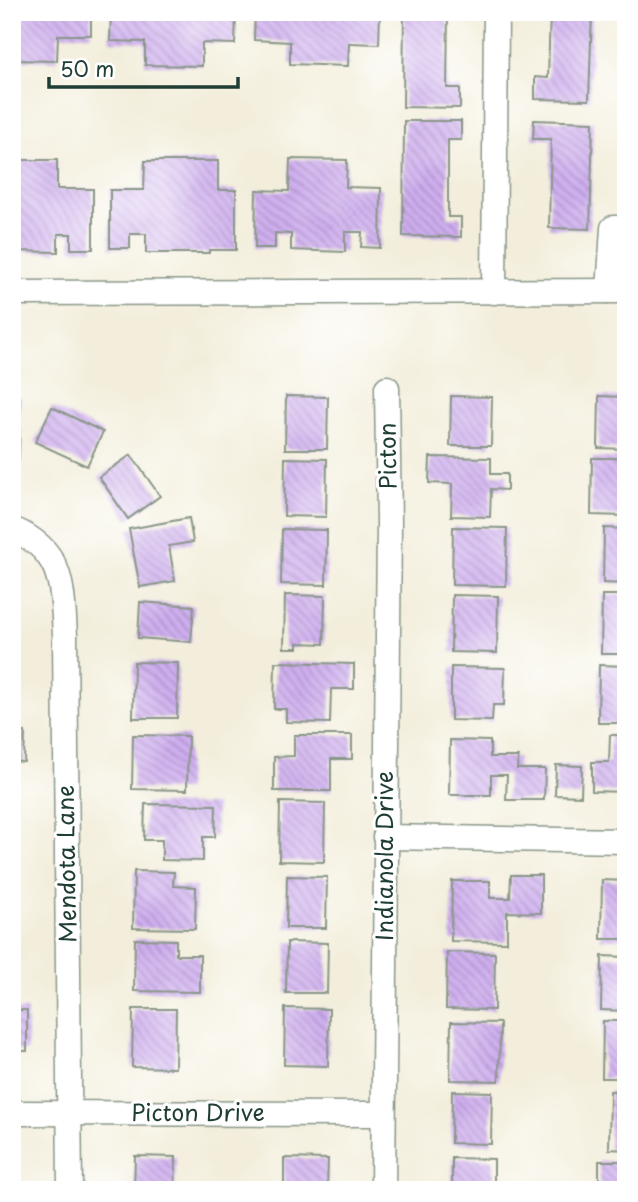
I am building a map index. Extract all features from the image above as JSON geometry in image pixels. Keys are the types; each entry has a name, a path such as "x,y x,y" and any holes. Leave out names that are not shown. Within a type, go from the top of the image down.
{"street":[{"path":"494,292 496,12"},
{"path":"12,293 618,291 613,228 626,228"},
{"name":"Picton","path":"387,388 389,523"},
{"name":"Indianola Drive","path":"383,1190 389,523"},
{"name":"Mendota Lane","path":"12,529 41,545 57,567 63,589 70,1190"},
{"path":"385,838 626,841"},
{"name":"Picton Drive","path":"12,1113 383,1114"}],"building":[{"path":"12,12 91,12 91,35 58,35 57,61 12,60"},
{"path":"111,12 236,12 235,44 202,43 202,66 145,65 145,42 110,41"},
{"path":"255,12 380,12 379,44 349,43 348,66 290,64 290,42 254,40"},
{"path":"404,12 448,12 447,88 460,88 460,108 403,107"},
{"path":"550,12 592,12 589,100 535,99 535,77 548,78"},
{"path":"534,120 593,122 590,229 549,228 551,139 533,139"},
{"path":"404,121 461,121 461,140 448,140 448,217 461,217 461,237 403,236"},
{"path":"290,159 347,160 346,187 381,188 380,248 361,247 362,232 345,232 345,252 291,250 291,234 275,233 275,248 255,248 256,190 289,191"},
{"path":"12,160 57,160 57,189 93,189 93,249 71,249 71,234 58,234 58,252 12,251"},
{"path":"145,161 218,161 218,190 236,190 236,250 146,253 146,234 130,234 130,248 110,248 110,190 144,190"},
{"path":"286,396 328,397 327,449 285,449"},
{"path":"451,396 492,397 491,446 450,446"},
{"path":"599,396 626,397 626,449 598,448"},
{"path":"12,397 20,397 19,458 12,458"},
{"path":"52,407 103,432 87,466 35,442"},
{"path":"131,455 160,496 128,519 99,477"},
{"path":"430,457 491,458 491,474 507,474 507,490 491,489 490,517 451,516 452,484 429,483"},
{"path":"285,458 327,459 326,517 284,516"},
{"path":"592,458 626,458 626,516 591,515"},
{"path":"189,518 193,542 169,546 175,581 140,587 129,529"},
{"path":"453,527 507,528 506,586 452,585"},
{"path":"604,528 626,529 626,584 603,583"},
{"path":"282,529 327,530 326,585 281,584"},
{"path":"285,595 325,596 324,644 298,643 298,648 284,648"},
{"path":"452,595 498,596 497,653 451,652"},
{"path":"602,595 626,595 626,654 601,654"},
{"path":"140,602 194,606 191,642 138,638"},
{"path":"134,662 178,663 177,718 133,718"},
{"path":"275,662 354,664 354,689 331,689 330,723 286,722 286,709 274,709"},
{"path":"599,665 626,666 626,723 598,723"},
{"path":"451,667 505,668 504,705 493,705 492,721 451,720"},
{"path":"12,732 25,732 24,762 12,761"},
{"path":"133,735 188,736 187,790 132,789"},
{"path":"294,735 352,735 352,759 331,759 331,791 274,791 274,757 294,756"},
{"path":"610,735 626,735 626,792 592,791 592,762 609,762"},
{"path":"450,740 490,741 490,757 518,757 517,769 545,769 544,800 506,800 507,775 491,775 491,795 449,795"},
{"path":"556,765 582,766 581,796 555,795"},
{"path":"280,802 325,803 324,862 279,861"},
{"path":"145,804 216,805 215,837 203,837 203,861 162,860 162,840 144,840"},
{"path":"134,871 174,872 173,886 196,887 195,929 133,928"},
{"path":"511,875 541,875 541,913 507,912 507,942 451,941 452,881 490,881 490,898 510,898"},
{"path":"287,876 327,877 326,928 286,928"},
{"path":"602,880 626,881 626,939 601,939"},
{"path":"135,939 176,940 176,955 200,955 200,992 134,991"},
{"path":"287,942 328,943 327,993 286,993"},
{"path":"447,952 495,953 494,1010 446,1009"},
{"path":"602,956 626,957 626,1011 601,1010"},
{"path":"285,1008 329,1009 328,1066 284,1065"},
{"path":"133,1009 176,1009 175,1068 132,1067"},
{"path":"12,1010 27,1010 27,1051 12,1051"},
{"path":"603,1021 626,1021 626,1078 602,1078"},
{"path":"451,1022 500,1023 499,1081 450,1080"},
{"path":"452,1091 492,1092 491,1144 451,1143"},
{"path":"610,1091 626,1091 626,1150 609,1149"},
{"path":"135,1156 176,1157 175,1190 134,1190"},
{"path":"284,1158 328,1159 327,1190 284,1190"},
{"path":"452,1158 494,1159 494,1190 452,1190"},
{"path":"599,1161 626,1161 626,1190 599,1190"}]}
